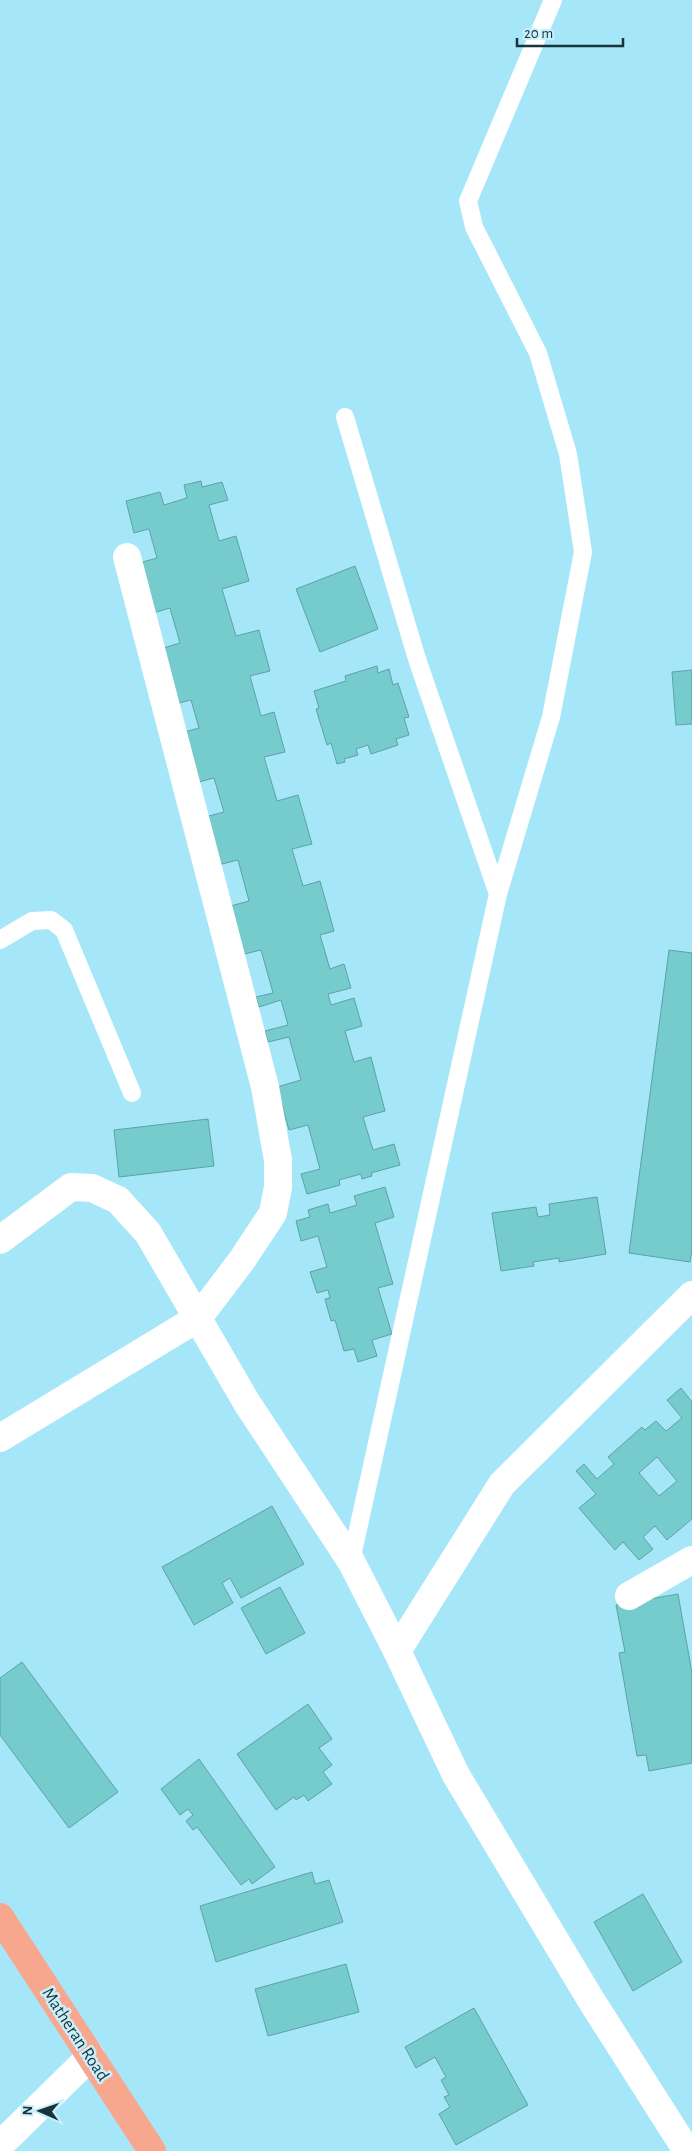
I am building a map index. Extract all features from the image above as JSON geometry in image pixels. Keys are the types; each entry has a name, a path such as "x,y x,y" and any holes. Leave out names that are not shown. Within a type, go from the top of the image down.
{"main road":[{"name":"Matheran Road","path":"0,1917 152,2151"}],"street":[{"path":"0,1438 198,1318 242,1260 273,1213 278,1186 278,1160 265,1087 127,557"},
{"path":"0,1240 71,1187 92,1188 118,1200 148,1233 247,1403 351,1561 397,1651 456,1775 591,2000 687,2151"},
{"path":"397,1651 502,1484 692,1295"},
{"path":"629,1596 692,1560"},
{"path":"0,2145 91,2056"}],"lane":[{"path":"351,1561 498,894 551,717 583,552 568,454 538,353 474,227 468,201 553,0"},
{"path":"345,417 417,659 498,894"},
{"path":"0,940 32,922 51,920 64,930 132,1093"}],"building":[{"path":"201,481 202,487 222,482 228,500 209,505 219,541 236,536 249,581 222,589 236,636 259,630 270,671 250,676 261,716 274,712 285,752 264,757 277,801 298,795 312,844 292,849 303,886 320,881 334,931 320,935 330,969 344,964 351,988 328,994 331,1005 354,998 362,1026 345,1031 354,1062 371,1057 385,1111 363,1117 373,1150 394,1144 400,1165 371,1173 372,1176 362,1179 361,1174 339,1180 340,1185 307,1194 301,1174 320,1169 308,1125 289,1130 277,1087 301,1080 289,1037 268,1042 265,1031 288,1025 281,1000 259,1007 256,997 273,993 261,950 240,955 227,907 249,901 238,860 214,866 201,818 224,812 214,778 191,784 177,734 199,728 191,700 175,704 160,649 180,643 170,608 153,613 139,563 157,558 149,529 134,533 126,501 160,492 164,505 187,498 184,485"},
{"path":"355,566 378,629 320,652 296,589"},
{"path":"377,666 378,673 389,669 393,685 398,683 409,717 404,718 409,735 396,739 398,745 371,754 368,745 356,749 358,755 344,759 345,762 337,764 331,743 327,745 316,709 319,708 314,691 346,681 345,676"},
{"path":"692,670 692,724 676,725 672,672"},
{"path":"669,950 692,953 692,1250 690,1262 629,1253"},
{"path":"208,1119 214,1166 119,1177 114,1130"},
{"path":"385,1187 394,1217 375,1223 393,1284 378,1288 392,1334 372,1340 377,1356 358,1362 354,1349 344,1351 335,1320 331,1321 325,1299 330,1298 328,1290 317,1293 310,1272 327,1267 318,1236 301,1241 296,1221 310,1217 308,1210 328,1204 330,1213 357,1205 354,1196"},
{"path":"597,1197 606,1254 559,1262 559,1258 533,1262 534,1266 501,1271 492,1213 536,1207 538,1217 550,1215 549,1204"},
{"path":"681,1388 692,1402 692,1519 667,1540 655,1526 643,1537 653,1549 639,1560 623,1542 615,1550 579,1508 596,1494 576,1471 584,1464 597,1479 614,1464 608,1457 642,1427 645,1430 656,1421 666,1431 682,1418 667,1400","holes":["657,1457 677,1481 659,1496 639,1473"]},
{"path":"272,1506 304,1564 241,1598 230,1578 222,1583 233,1603 194,1625 162,1567"},
{"path":"280,1587 305,1633 266,1654 241,1608"},
{"path":"678,1594 692,1673 692,1763 649,1771 646,1755 637,1756 619,1653 625,1652 616,1605"},
{"path":"22,1662 118,1792 69,1828 0,1735 0,1678"},
{"path":"308,1704 332,1739 319,1748 332,1765 323,1772 332,1784 308,1801 304,1795 296,1800 294,1797 276,1810 237,1754"},
{"path":"199,1759 275,1867 252,1884 249,1879 241,1885 197,1827 193,1830 186,1821 193,1815 188,1809 180,1815 161,1789"},
{"path":"312,1872 315,1884 329,1880 343,1922 216,1962 200,1906"},
{"path":"643,1894 682,1962 633,1991 594,1922"},
{"path":"346,1964 359,2012 268,2036 255,1989"},
{"path":"474,2008 528,2105 456,2145 439,2114 450,2107 444,2097 449,2095 441,2080 446,2077 435,2057 416,2068 405,2047"}]}
